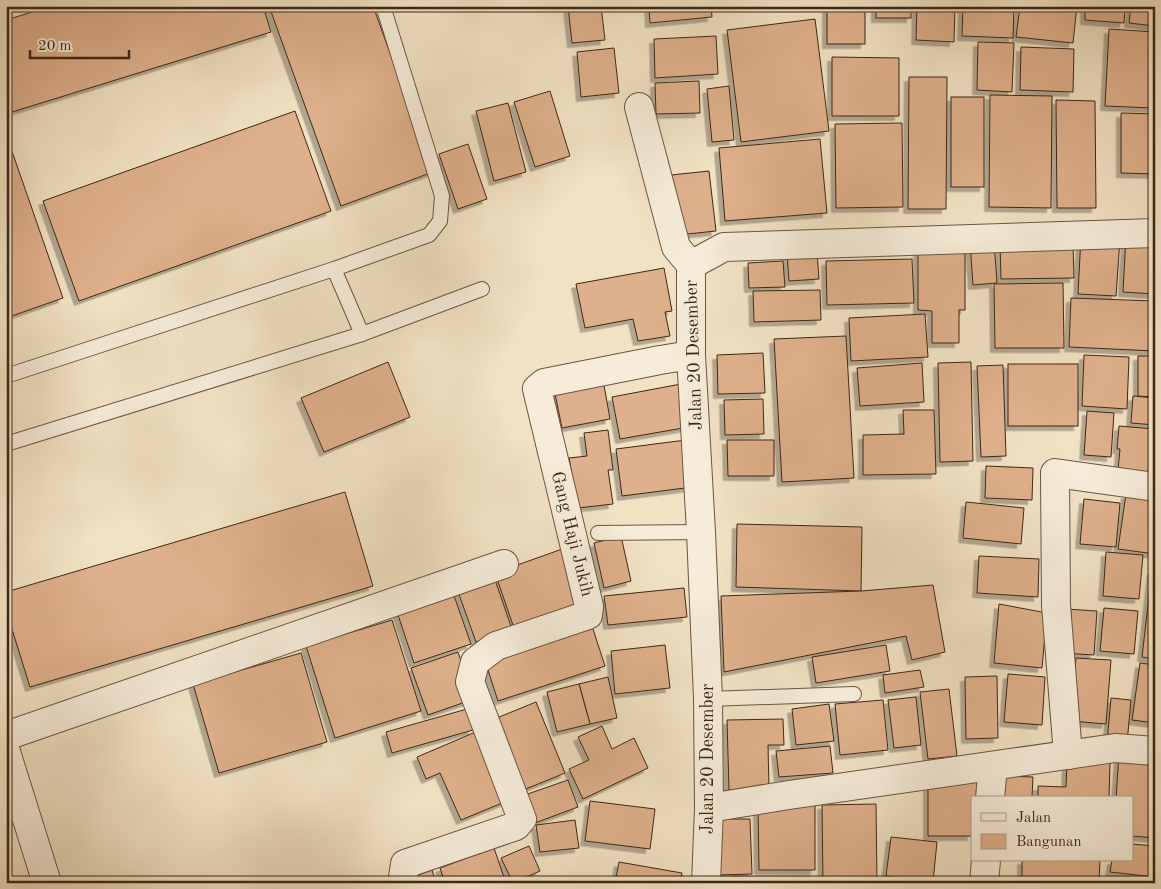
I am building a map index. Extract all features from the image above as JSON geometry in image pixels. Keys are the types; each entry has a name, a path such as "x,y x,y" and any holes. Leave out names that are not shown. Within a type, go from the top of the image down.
{"street":[{"path":"639,107 676,247 691,264"},
{"name":"Jalan 20 Desember","path":"706,883 709,808 708,699 692,355 691,264 724,247 1155,233"},
{"name":"Gang Haji Jukih","path":"404,883 402,877 405,864 516,826 522,819 470,682 475,662 496,646 588,615 589,606 537,389 544,383 692,355"},
{"path":"1068,755 1056,605 1056,473 1155,487"},
{"path":"6,736 504,564"},
{"path":"709,808 1115,748 1155,750"},
{"path":"6,752 48,883"},
{"path":"990,796 993,766"},
{"path":"984,883 986,862"}],"lane":[{"path":"6,376 429,236 440,221 442,196 383,6"},
{"path":"334,269 362,334"},
{"path":"6,444 362,334 482,289"},
{"path":"598,533 701,532"},
{"path":"708,699 854,694"}],"building":[{"path":"52,6 263,6 271,32 12,112 6,95 6,20"},
{"path":"269,6 373,6 433,172 341,206"},
{"path":"568,6 601,6 605,40 572,43"},
{"path":"649,6 711,6 712,17 650,23"},
{"path":"827,6 865,6 865,44 827,44"},
{"path":"876,6 911,6 911,18 876,18"},
{"path":"917,6 955,6 954,42 916,40"},
{"path":"963,6 1014,6 1013,38 962,36"},
{"path":"1020,6 1077,6 1073,43 1016,37"},
{"path":"1085,6 1125,6 1124,23 1085,20"},
{"path":"1131,6 1155,6 1155,26 1129,23"},
{"path":"815,19 829,131 741,142 727,30"},
{"path":"1109,29 1155,32 1153,108 1105,106"},
{"path":"716,36 718,74 655,78 654,39"},
{"path":"978,42 1014,43 1012,92 977,90"},
{"path":"1021,47 1074,49 1073,92 1020,90"},
{"path":"614,48 619,93 581,97 577,52"},
{"path":"832,57 899,58 899,116 832,116"},
{"path":"909,77 947,77 946,209 908,209"},
{"path":"699,81 700,113 656,114 655,83"},
{"path":"729,86 734,140 712,142 707,89"},
{"path":"550,91 570,156 535,167 514,102"},
{"path":"990,95 1052,96 1051,208 989,207"},
{"path":"951,97 984,97 984,187 951,187"},
{"path":"1056,100 1095,101 1096,208 1057,208"},
{"path":"508,103 526,172 494,181 476,111"},
{"path":"295,111 331,211 79,301 43,201"},
{"path":"1121,113 1155,114 1155,174 1121,173"},
{"path":"902,123 903,207 836,208 835,124"},
{"path":"6,134 63,298 6,318"},
{"path":"820,139 827,213 725,221 719,148"},
{"path":"468,144 487,199 458,209 439,154"},
{"path":"709,171 716,231 678,235 671,175"},
{"path":"1081,236 1120,239 1116,296 1078,294"},
{"path":"1126,236 1155,238 1155,294 1123,292"},
{"path":"994,241 997,283 973,285 970,243"},
{"path":"1073,242 1074,278 1001,279 1000,243"},
{"path":"918,246 965,246 965,310 959,310 959,343 932,343 932,311 918,310"},
{"path":"817,251 819,279 789,281 787,253"},
{"path":"912,259 914,303 827,305 826,261"},
{"path":"783,261 785,287 749,288 748,263"},
{"path":"664,268 672,311 665,312 670,336 638,341 633,319 585,328 576,284"},
{"path":"1063,283 1064,348 995,348 994,284"},
{"path":"820,290 821,320 754,322 753,291"},
{"path":"1071,298 1155,301 1155,351 1069,347"},
{"path":"925,314 928,357 851,361 849,318"},
{"path":"846,336 854,478 782,482 774,339"},
{"path":"763,353 765,393 718,394 717,355"},
{"path":"1084,355 1129,357 1127,409 1082,406"},
{"path":"1138,356 1155,356 1155,397 1138,396"},
{"path":"388,362 410,417 324,452 301,398"},
{"path":"971,362 973,461 940,462 938,363"},
{"path":"922,363 924,402 860,406 857,368"},
{"path":"1008,364 1078,364 1078,426 1008,426"},
{"path":"1003,365 1006,456 981,457 977,366"},
{"path":"602,374 610,419 562,428 553,384"},
{"path":"681,384 689,427 620,439 612,397"},
{"path":"1133,396 1155,398 1155,425 1131,423"},
{"path":"763,399 764,434 725,435 724,400"},
{"path":"903,410 934,410 936,474 863,475 863,435 904,434"},
{"path":"1087,411 1114,413 1111,457 1084,455"},
{"path":"1119,426 1155,429 1152,485 1117,481 1120,449 1117,449"},
{"path":"608,430 613,470 608,470 613,504 578,508 569,458 587,456 584,433"},
{"path":"686,440 693,487 622,496 616,449"},
{"path":"727,440 774,440 774,476 728,476"},
{"path":"986,466 1033,468 1032,500 985,498"},
{"path":"345,492 373,586 30,687 6,610 6,592"},
{"path":"1126,494 1155,498 1155,554 1118,549"},
{"path":"1084,499 1120,503 1116,547 1080,544"},
{"path":"966,502 1024,508 1021,544 963,538"},
{"path":"737,524 862,527 861,591 736,587"},
{"path":"621,536 631,581 604,588 594,543"},
{"path":"565,548 585,604 514,628 495,573"},
{"path":"1106,552 1143,555 1139,599 1103,596"},
{"path":"979,556 1039,559 1038,597 977,593"},
{"path":"1152,570 1155,570 1155,659 1142,657"},
{"path":"493,574 512,629 476,642 456,586"},
{"path":"933,585 945,652 912,660 906,636 724,672 721,596 861,591"},
{"path":"684,588 687,617 608,625 604,596"},
{"path":"452,590 471,644 414,663 396,609"},
{"path":"999,604 1047,613 1042,668 994,663"},
{"path":"1104,608 1138,611 1134,654 1100,651"},
{"path":"1066,609 1097,611 1094,655 1063,653"},
{"path":"392,620 421,711 335,738 306,646"},
{"path":"591,623 605,666 498,701 484,658"},
{"path":"665,645 670,688 615,694 611,651"},
{"path":"886,645 890,671 816,683 812,657"},
{"path":"458,652 474,699 428,715 411,668"},
{"path":"301,653 327,742 219,773 193,684"},
{"path":"1076,658 1111,660 1106,724 1071,721"},
{"path":"1140,663 1155,665 1155,723 1132,720"},
{"path":"920,670 924,687 885,693 883,675"},
{"path":"1008,674 1045,677 1042,725 1004,722"},
{"path":"997,676 998,738 966,739 965,677"},
{"path":"608,677 617,718 590,724 579,684"},
{"path":"579,684 590,724 557,732 547,692"},
{"path":"949,689 957,756 928,759 920,692"},
{"path":"916,697 921,745 894,748 888,700"},
{"path":"1111,698 1131,700 1127,743 1107,742"},
{"path":"883,700 888,750 840,755 835,704"},
{"path":"536,702 565,773 516,793 487,722"},
{"path":"829,704 834,741 796,745 792,709"},
{"path":"467,709 473,730 392,753 386,732"},
{"path":"783,719 784,745 768,745 769,789 729,790 727,720"},
{"path":"602,726 612,749 634,738 648,768 583,799 569,769 589,760 578,737"},
{"path":"478,731 507,801 461,820 440,773 426,779 417,757"},
{"path":"830,746 833,773 779,777 776,751"},
{"path":"1119,754 1155,756 1155,838 1134,836 1134,796 1116,796"},
{"path":"1067,762 1110,763 1109,796 1038,796 1038,786 1066,787"},
{"path":"1005,776 1033,777 1032,796 1003,796"},
{"path":"568,780 578,807 532,824 522,796"},
{"path":"928,780 980,781 980,796 971,796 971,836 928,836"},
{"path":"590,801 655,809 650,849 585,841"},
{"path":"758,803 815,803 815,870 759,870"},
{"path":"876,804 877,883 823,883 822,805"},
{"path":"718,819 750,819 752,874 720,875"},
{"path":"575,820 579,848 540,852 536,825"},
{"path":"891,837 937,842 933,882 886,876"},
{"path":"1134,844 1155,846 1155,877 1110,872 1112,862 1134,862"},
{"path":"529,846 540,871 513,883 501,858"},
{"path":"494,848 506,883 445,883 440,868"},
{"path":"619,862 682,873 680,883 615,883"},
{"path":"1022,862 1100,862 1099,883 1022,883"},
{"path":"432,870 436,883 412,883 410,878"},
{"path":"731,877 811,877 811,883 731,883"},
{"path":"599,879 599,883 570,883 570,880"},
{"path":"1105,879 1155,881 1155,883 1105,883"}]}
